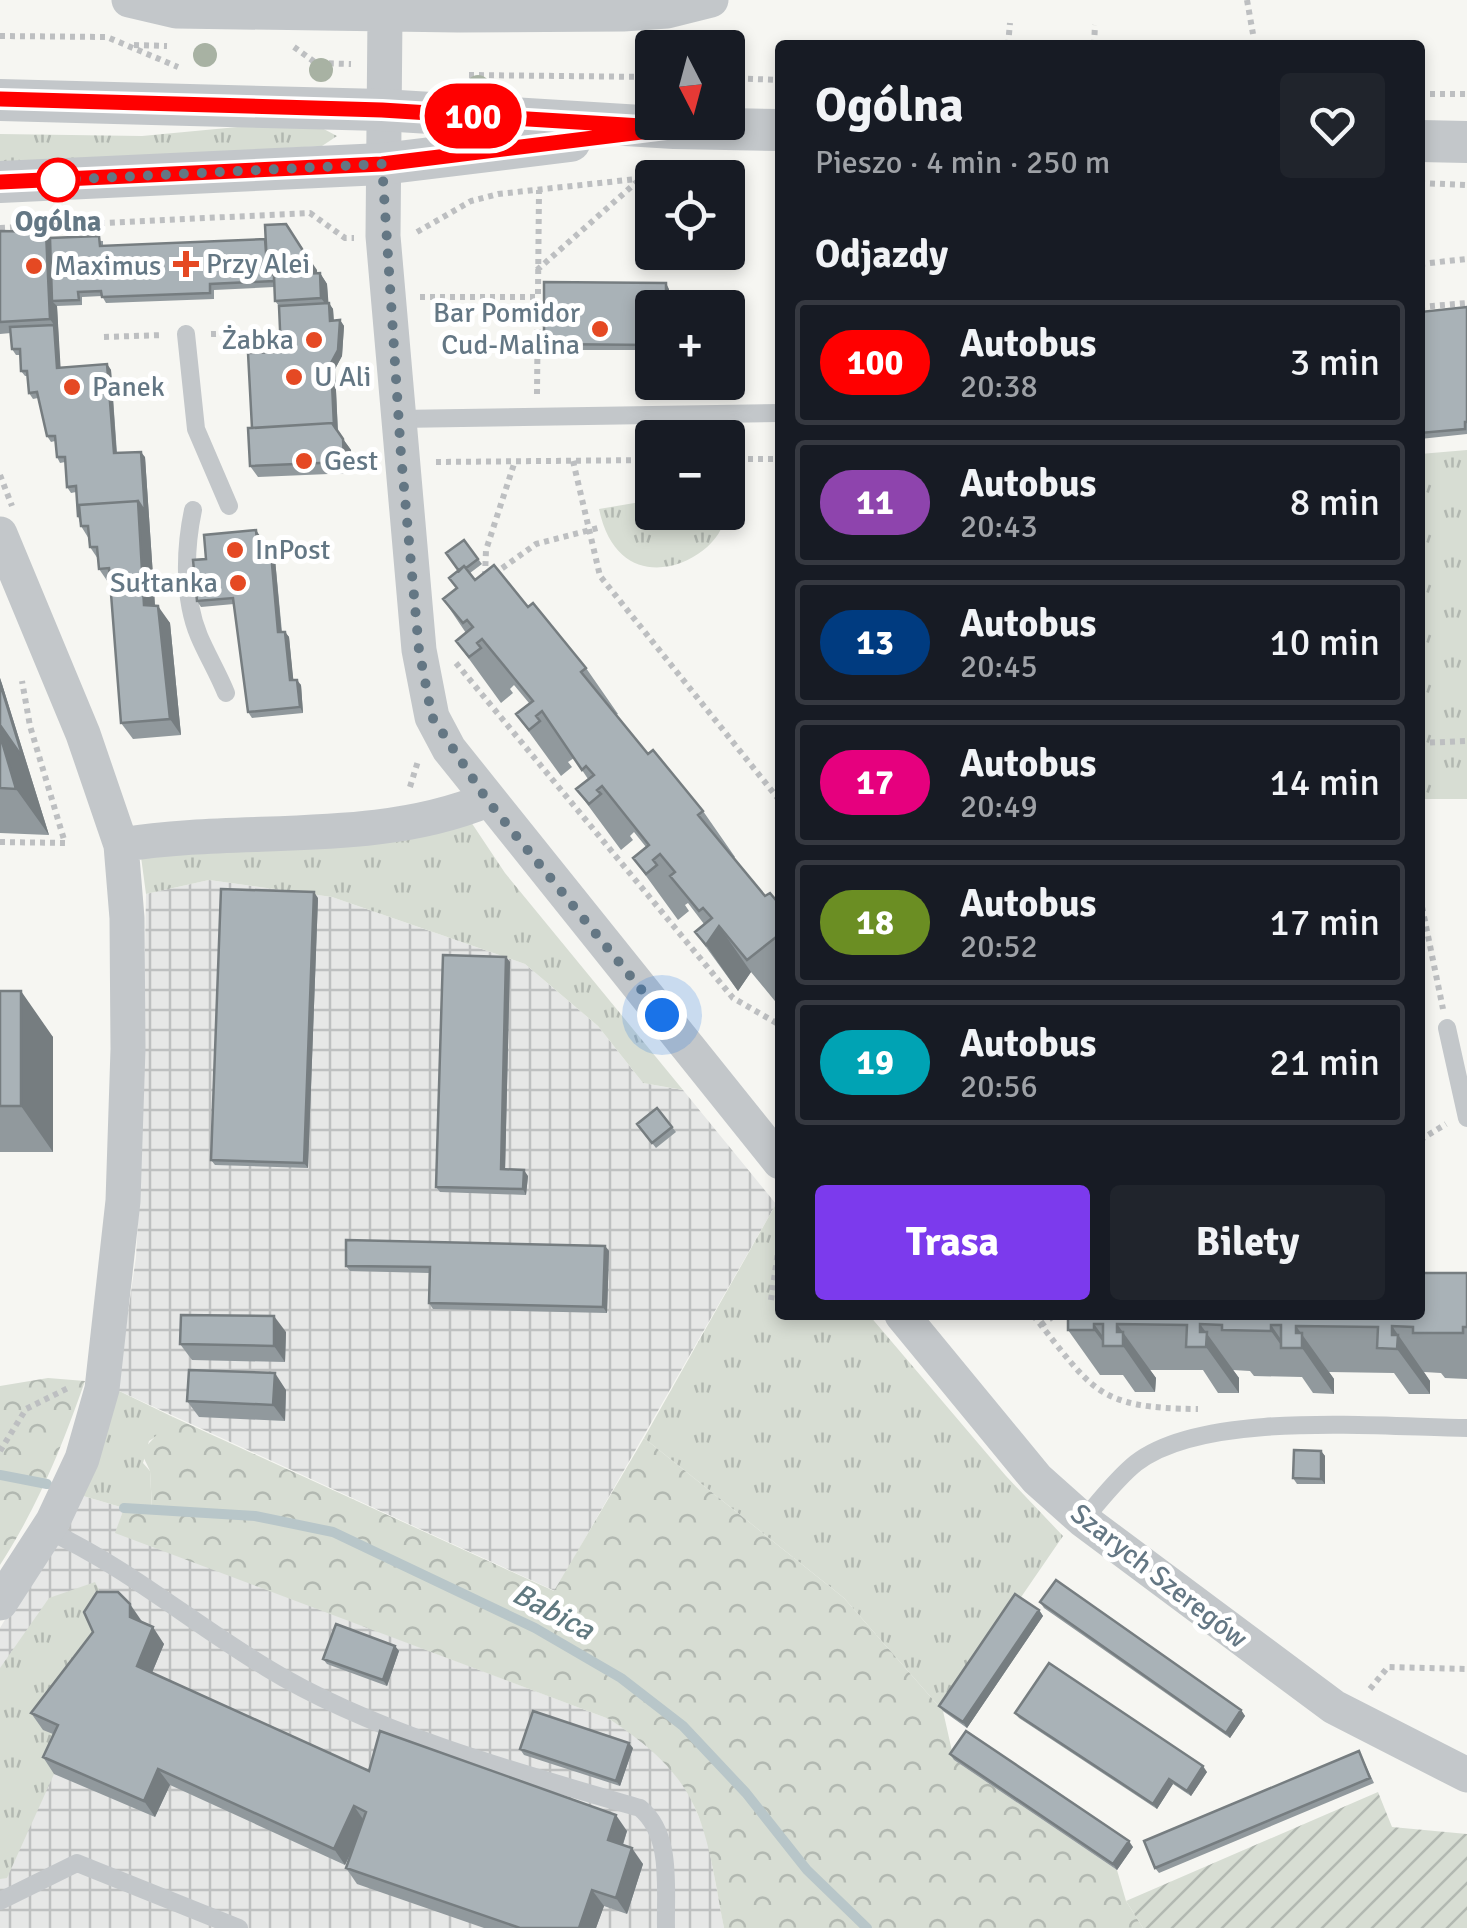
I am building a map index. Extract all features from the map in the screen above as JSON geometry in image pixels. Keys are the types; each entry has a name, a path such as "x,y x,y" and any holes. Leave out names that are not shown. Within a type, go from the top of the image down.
{"street":[{"path":"129,0 176,11 385,15 624,14 704,1"},
{"path":"385,15 382,164 412,418 424,684 432,717 487,800 775,1156"},
{"path":"0,100 382,110 635,126"},
{"path":"745,129 775,130"},
{"path":"0,182 382,164 635,133"},
{"path":"1425,141 1467,142"},
{"path":"0,1603 50,1525 82,1459 102,1389 124,1202 127,936 121,845 9,527"},
{"path":"121,845 202,834 407,825 487,800"},
{"name":"Szarych Szeregów","path":"906,1320 1037,1479 1084,1520 1334,1707 1467,1775"}],"lane":[{"path":"186,334 196,428 229,506"},
{"path":"412,418 775,413"},
{"path":"192,510 187,541 191,606 198,635 226,693"},
{"path":"1447,1028 1467,1118"},
{"path":"1084,1520 1136,1463 1164,1448 1224,1430 1467,1428"},
{"path":"50,1525 106,1558 269,1670 395,1729 640,1808 659,1830 663,1848 666,1928"},
{"path":"0,1901 77,1863 239,1928"}],"path":[{"path":"1247,0 1253,34"},
{"path":"1008,40 1010,23"},
{"path":"1094,40 1095,25"},
{"path":"0,36 107,37 128,45 183,46"},
{"path":"276,47 294,48 316,64 362,65"},
{"path":"504,74 635,77"},
{"path":"745,79 775,80"},
{"path":"1425,94 1467,94"},
{"path":"1425,182 1467,185"},
{"path":"538,270 635,183"},
{"path":"536,404 539,190"},
{"path":"345,238 349,248"},
{"path":"1425,264 1467,260"},
{"path":"420,297 537,298"},
{"path":"1425,307 1467,303"},
{"path":"412,418 430,462 431,479"},
{"path":"745,460 775,459"},
{"path":"430,462 635,460"},
{"path":"573,461 586,530 600,576 775,795"},
{"path":"485,580 486,550 515,462"},
{"path":"0,475 9,527"},
{"path":"474,590 536,544 602,527"},
{"path":"450,652 733,998 775,1022"},
{"path":"0,842 66,844 30,726 21,676"},
{"path":"1425,743 1467,741"},
{"path":"409,788 416,778 418,748"},
{"path":"1425,921 1447,1028"},
{"path":"771,1300 775,1272"},
{"path":"1037,1320 1076,1368 1112,1399 1146,1408 1216,1409"},
{"path":"1041,1325 1048,1320"},
{"path":"2,1447 26,1409 48,1394 69,1387 102,1389"},
{"path":"1366,1693 1388,1667 1467,1669"}],"shaded area":[{"path":"209,880 332,897 525,964 598,1026 643,1083 683,1090 775,1203 555,1591 117,1390 136,1257 146,894"},
{"path":"80,1495 124,1508 116,1532 609,1719 654,1748 685,1784 707,1837 724,1928 0,1928 0,1628"}],"green space":[{"path":"291,122 318,126 337,136 322,146 0,165 0,134 142,136"},
{"path":"1467,450 1467,799 1425,799 1425,454"},
{"path":"635,503 635,530 720,530 710,545 692,558 672,566 650,567 629,559 611,541 599,509"},
{"path":"463,810 505,873 683,1090 643,1083 598,1026 525,964 332,897 209,880 146,894 139,842"},
{"path":"775,1206 775,1320 873,1320 1006,1476 1063,1536 943,1711 844,1598 644,1438"},
{"path":"48,1378 85,1381 48,1476 0,1565 0,1386"},
{"path":"117,1390 173,1417 165,1431 149,1441 143,1463 150,1471 152,1509 124,1508 80,1495"},
{"path":"173,1417 554,1591 644,1438 844,1598 943,1711 954,1760 1117,1870 1126,1901 1143,1928 724,1928 711,1859 695,1807 664,1763 609,1719 115,1533 124,1508 152,1508 150,1471 141,1452"},
{"path":"95,1582 108,1608 69,1741 7,1878 0,1879 0,1668 49,1598"},
{"path":"1378,1792 1392,1827 1467,1834 1467,1928 1143,1928 1126,1901"}],"building":[{"path":"286,224 302,249 303,263 267,266 265,225"},
{"path":"0,231 46,232 50,319 0,322"},
{"path":"99,236 100,246 265,239 267,266 274,281 210,284 210,293 102,297 101,291 78,292 79,300 52,301 50,238"},
{"path":"320,273 321,298 275,301 274,276"},
{"name":"Bar Pomidor Cud-Malina","path":"544,282 666,283 666,290 635,290 635,345 544,344"},
{"path":"329,303 330,321 340,320 338,350 331,363 334,426 332,423 252,428 248,353 281,352 279,306"},
{"path":"1467,307 1465,429 1425,433 1425,311"},
{"path":"54,325 57,368 107,364 114,453 141,452 145,512 138,501 79,505 78,516 76,486 67,487 65,457 57,457 55,436 47,436 37,392 29,393 27,371 21,371 20,349 12,349 10,327"},
{"name":"Gest","path":"332,423 343,439 344,462 250,466 248,428"},
{"path":"138,501 144,605 158,606 170,719 121,723 109,568 99,569 97,547 90,547 88,526 81,526 79,505"},
{"path":"256,530 258,554 271,553 278,632 285,632 290,680 297,680 300,707 248,712 233,598 197,601 193,560 206,559 204,535"},
{"path":"464,540 478,559 459,571 446,553"},
{"path":"494,565 528,607 533,603 586,668 581,672 648,754 653,750 703,811 698,815 765,896 770,893 775,899 775,938 747,960 719,926 706,945 695,932 712,918 703,908 699,911 670,876 675,872 660,854 653,860 657,865 646,874 633,858 649,845 602,786 597,790 601,794 589,804 576,789 594,775 586,766 582,770 542,711 536,716 540,721 529,730 516,714 533,701 482,639 477,643 481,648 469,657 456,641 473,627 467,620 463,623 443,599 457,588 449,578 464,566 475,580"},
{"path":"0,683 23,758 0,725"},
{"path":"0,735 16,789 0,788"},
{"path":"221,889 314,892 304,1163 211,1160"},
{"path":"443,955 506,957 501,1169 524,1170 523,1189 436,1187"},
{"path":"0,991 21,991 21,1106 0,1106"},
{"path":"657,1108 672,1127 652,1143 637,1124"},
{"path":"346,1240 605,1246 603,1307 429,1303 430,1267 346,1266"},
{"path":"1425,1273 1467,1273 1467,1327 1463,1327 1463,1333 1413,1333 1413,1327 1392,1326 1392,1335 1398,1335 1397,1349 1377,1348 1378,1327 1296,1326 1296,1333 1302,1333 1302,1348 1281,1348 1281,1325 1271,1325 1271,1331 1222,1330 1222,1325 1200,1324 1200,1332 1207,1332 1206,1347 1186,1347 1187,1325 1117,1324 1117,1332 1123,1332 1123,1346 1103,1346 1103,1324 1094,1324 1094,1330 1068,1330 1068,1320 1425,1320"},
{"path":"181,1315 274,1316 274,1346 180,1344"},
{"path":"189,1370 275,1373 273,1405 187,1401"},
{"path":"1294,1450 1321,1451 1321,1479 1293,1478"},
{"path":"1056,1580 1241,1710 1226,1733 1040,1602"},
{"path":"97,1592 118,1592 130,1604 130,1617 153,1627 137,1666 369,1771 380,1731 616,1815 608,1840 632,1848 616,1898 592,1890 579,1928 520,1928 346,1868 366,1812 354,1806 334,1849 158,1769 144,1801 43,1757 58,1725 31,1713 93,1632 84,1612"},
{"path":"1015,1594 1039,1610 963,1722 939,1706"},
{"path":"336,1624 395,1646 383,1680 323,1659"},
{"path":"1049,1663 1203,1766 1187,1791 1169,1779 1153,1804 1015,1713"},
{"path":"533,1711 629,1743 616,1781 520,1749"},
{"path":"966,1731 1129,1841 1113,1864 950,1754"},
{"path":"1359,1751 1370,1778 1155,1868 1144,1841"}],"waterway":[{"name":"Babica","path":"0,1475 47,1484"},
{"name":"Babica","path":"124,1508 255,1516 333,1532 535,1628 621,1678 683,1726 746,1793 807,1870 867,1928"}],"bus line":[{"name":"100","path":"0,99 382,110 674,128 382,164 0,182"}],"place":[{"name":"Ogólna","path":"58,180"},
{"name":"Przy Alei","path":"186,264"},
{"name":"Maximus","path":"34,266"},
{"name":"Bar Pomidor Cud-Malina","path":"600,329"},
{"name":"Żabka","path":"314,340"},
{"name":"U Ali","path":"294,377"},
{"name":"Panek","path":"72,387"},
{"name":"Gest","path":"304,461"},
{"name":"InPost","path":"235,550"},
{"name":"Sułtanka","path":"238,583"}],"route":[{"path":"58,180 382,164 401,455 419,650 432,717 487,800 662,1015"}]}
